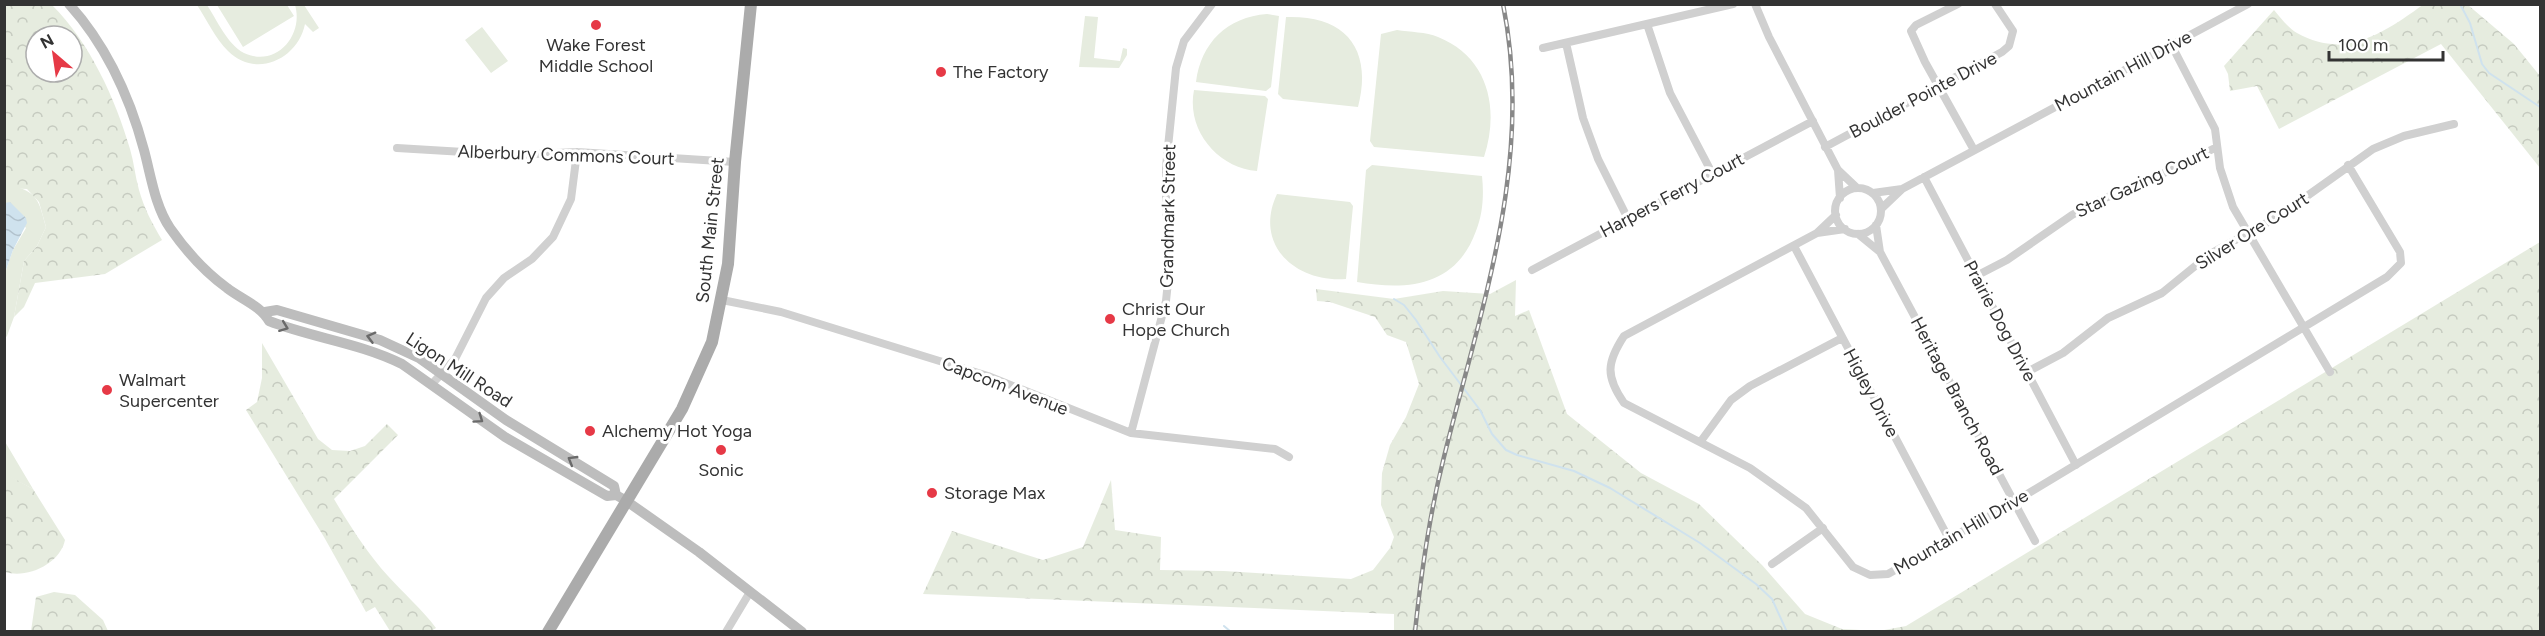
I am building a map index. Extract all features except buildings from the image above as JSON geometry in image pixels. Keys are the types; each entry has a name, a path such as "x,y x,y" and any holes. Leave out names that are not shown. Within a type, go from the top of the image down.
{"main road":[{"name":"Ligon Mill Road","path":"69,4 109,62 132,109 157,200 169,227 212,276 265,312 269,321 298,333 388,357 533,454 607,496 621,498"},
{"name":"South Main Street","path":"548,632 621,498 691,393 712,342 728,264 735,162 751,4"},
{"name":"Ligon Mill Road","path":"265,312 277,310 380,340 419,358 506,420 614,486 621,498 699,552 802,632"}],"street":[{"name":"Grandmark Street","path":"1131,433 1166,301 1171,254 1166,211 1166,167 1176,68 1184,41 1212,4"},
{"path":"1543,48 1733,4"},
{"path":"1755,4 1769,38 1838,170 1857,188 1873,194 1881,209 1876,225 1865,233 1858,234 1845,229 1836,215 1840,198 1838,170"},
{"path":"1958,4 1916,25 1911,31 1974,150"},
{"name":"Boulder Pointe Drive","path":"1826,147 2002,52 2009,46 2013,31 1995,4"},
{"name":"Mountain Hill Drive","path":"1881,209 1902,189 2248,4"},
{"path":"1647,24 1670,93 1712,173"},
{"path":"1566,43 1583,118 1598,159 1628,219"},
{"path":"2172,46 2215,129 2220,168 2233,207 2330,372"},
{"name":"Harpers Ferry Court","path":"1532,270 1813,121"},
{"name":"Silver Ore Court","path":"2027,372 2062,353 2108,318 2162,293 2210,254 2307,198 2348,165 2373,149 2404,136 2454,124"},
{"name":"Star Gazing Court","path":"1976,276 2007,260 2072,215 2098,201 2158,176 2217,147"},
{"name":"Alberbury Commons Court","path":"397,148 514,155 577,152 735,162"},
{"path":"431,385 455,359 486,298 504,278 532,259 553,237 572,199 577,152"},
{"name":"Mountain Hill Drive","path":"1836,215 1817,233 1624,336 1612,353 1609,371 1614,389 1624,403 1750,468 1806,508 1853,567 1870,575 1888,574 2014,502 2387,277 2401,263 2400,252 2348,165"},
{"name":"Prairie Dog Drive","path":"1924,177 2076,465"},
{"path":"1840,198 1844,193 1857,188"},
{"name":"Mountain Hill Drive","path":"1873,194 1902,189"},
{"name":"Heritage Branch Road","path":"1876,225 1880,252 2035,541"},
{"name":"Mountain Hill Drive","path":"1817,233 1845,229"},
{"name":"Heritage Branch Road","path":"1858,234 1880,252"},
{"name":"Higley Drive","path":"1794,246 1949,538"},
{"name":"Capcom Avenue","path":"722,300 781,312 976,372 1131,433 1275,449 1289,457"},
{"path":"1701,441 1731,400 1750,386 1842,338"},
{"path":"1772,564 1823,528"},
{"path":"726,632 750,592"}],"green space":[{"path":"5,4 52,5 69,24 24,24 24,84 84,84 84,46 100,72 117,110 130,149 143,203 162,240 105,274 35,283 24,307 14,317 24,261 37,246 46,227 39,202 27,189 5,188"},
{"path":"2424,4 2468,5 2514,44 2540,76 2540,168 2441,44 2279,129 2257,86 2230,91 2228,74 2224,66 2274,10 2297,33 2315,41 2331,44 2364,40 2394,25"},
{"path":"197,5 207,5 232,44 244,53 256,56 267,56 285,46 295,27 297,16 295,5 304,5 319,28 313,32 305,24 294,47 285,55 263,64 251,64 239,59 223,46"},
{"path":"217,5 287,5 294,16 243,47"},
{"path":"1267,14 1279,16 1271,87 1266,91 1196,82 1204,55 1218,34 1240,20"},
{"path":"1085,16 1098,17 1094,58 1120,61 1123,48 1127,49 1127,55 1119,68 1079,67"},
{"path":"1286,17 1325,22 1339,29 1350,40 1358,53 1362,68 1362,86 1358,107 1283,99 1278,94"},
{"path":"482,27 508,61 491,73 465,40"},
{"path":"1397,30 1438,37 1469,57 1479,71 1486,86 1491,120 1484,157 1374,147 1370,141 1381,34"},
{"path":"1194,90 1265,96 1268,99 1257,171 1230,163 1208,144 1195,119"},
{"path":"1372,165 1482,176 1482,204 1476,231 1467,249 1443,274 1412,284 1395,286 1357,282 1366,170"},
{"path":"11,186 33,195 46,227 37,246 24,261 14,317 5,338 5,273 13,250 26,228 5,203 5,188"},
{"path":"1277,194 1350,202 1353,206 1346,279 1328,279 1311,275 1284,257 1275,244 1271,229 1271,212"},
{"path":"2540,242 2540,631 1394,632 1394,614 923,594 952,531 1043,560 1083,547 1111,480 1115,530 1161,537 1160,570 1224,571 1351,579 1373,570 1390,548 1394,537 1381,505 1382,473 1390,445 1406,417 1419,384 1406,342 1387,335 1375,317 1330,302 1317,301 1316,289 1394,299 1443,291 1490,294 1516,280 1515,316 1529,310 1567,414 1641,473 1699,504 1762,565 1805,614 1842,629 1879,631 1906,626"},
{"path":"262,343 318,439 332,450 350,451 365,446 387,424 398,435 334,499 373,558 436,628 431,631 390,631 375,607 366,612 324,537 246,410 257,402 262,378"},
{"path":"4,440 33,489 6,475"},
{"path":"4,473 33,489 65,540 57,556 41,568 14,574 5,572"},
{"path":"54,592 75,595 103,620 108,631 31,631 36,597"}],"water":[{"path":"10,202 26,218 27,223 13,250 5,273 5,203"}],"waterway":[{"path":"2460,4 2470,23 2482,64 2489,73 2540,107"},
{"path":"1394,299 1404,305 1416,320 1440,357 1480,410 1492,434 1506,450 1574,471 1610,488 1700,543 1756,584 1772,599 1787,632"},
{"path":"1224,626 1231,632"}],"railway":[{"path":"1415,632 1434,503 1487,292 1508,178 1512,121 1511,63 1503,4"}],"place":[{"name":"Wake Forest Middle School","path":"596,25"},
{"name":"The Factory","path":"941,72"},
{"name":"Christ Our Hope Church","path":"1110,319"},
{"name":"Walmart Supercenter","path":"107,390"},
{"name":"Alchemy Hot Yoga","path":"590,431"},
{"name":"Sonic","path":"721,450"},
{"name":"Storage Max","path":"932,493"}]}
